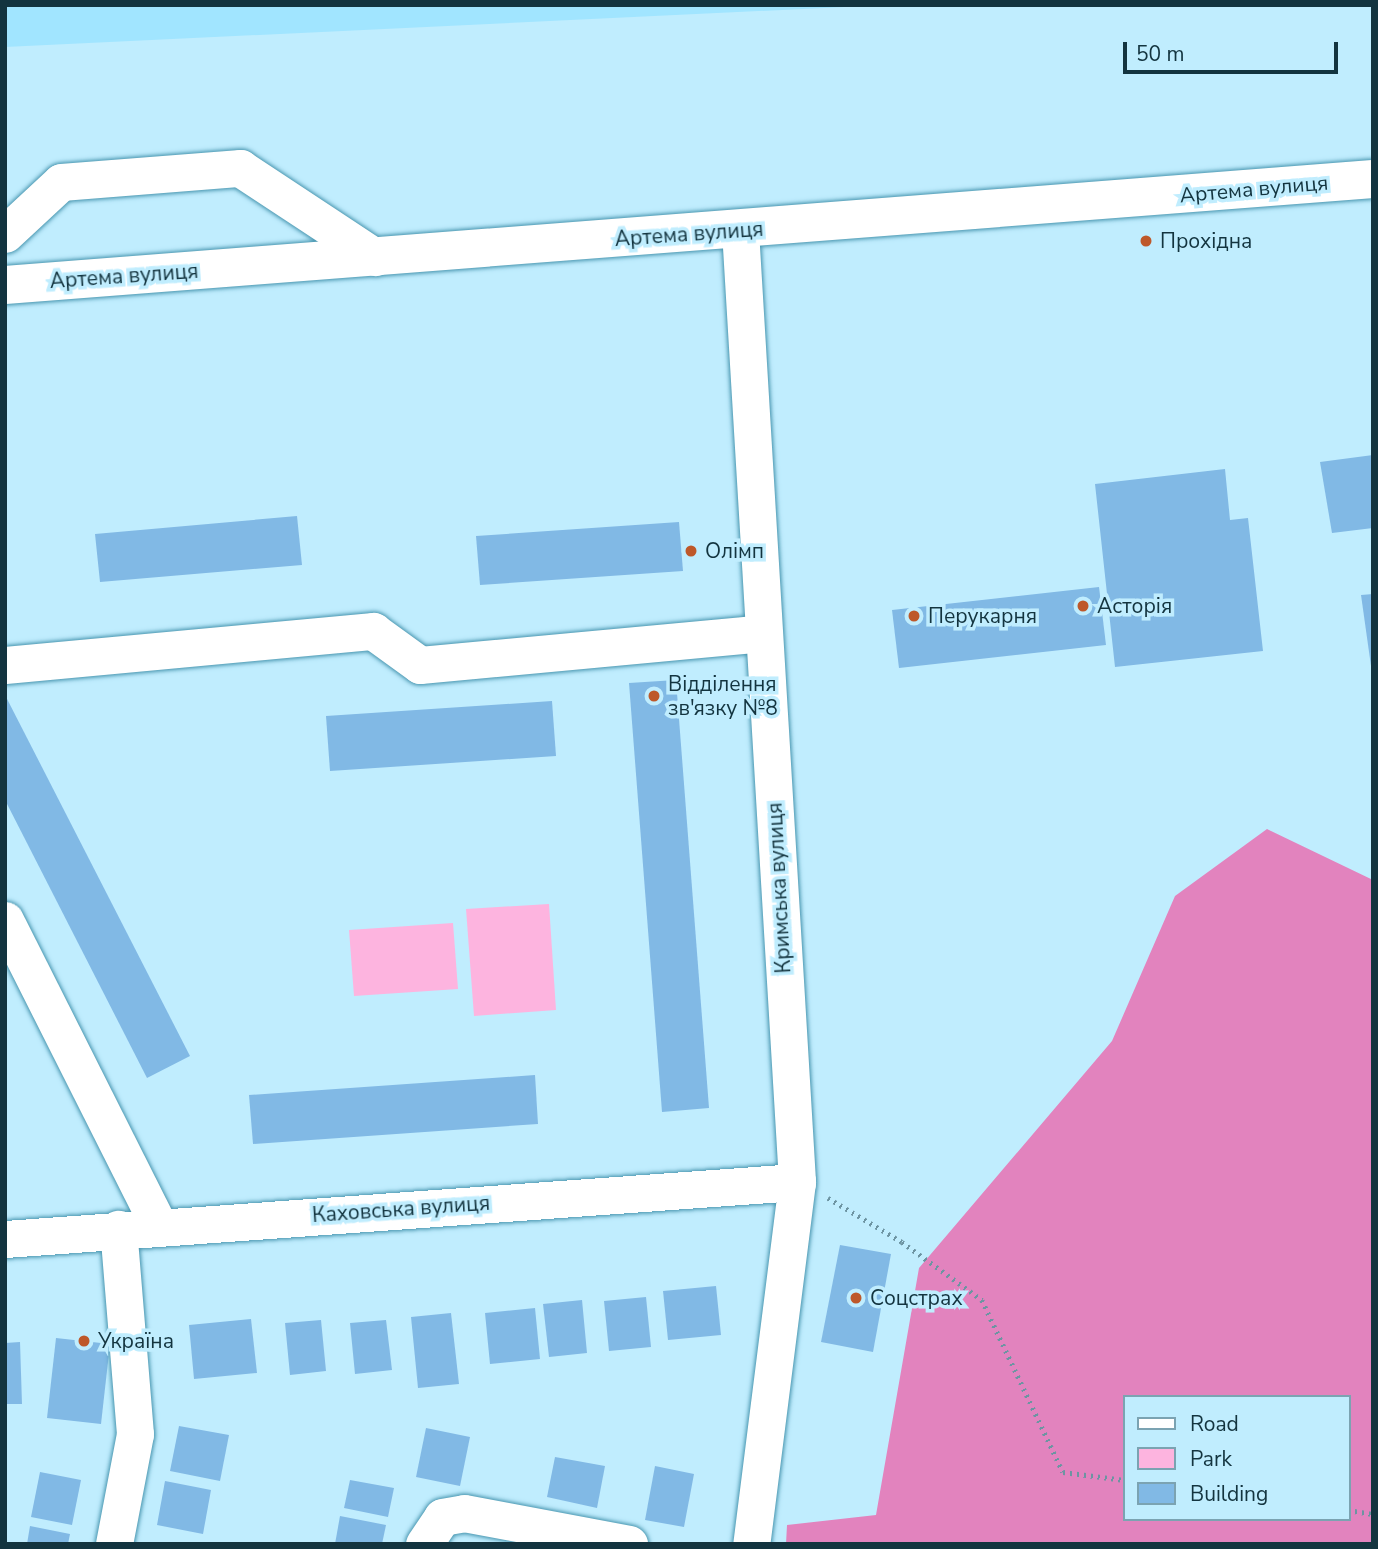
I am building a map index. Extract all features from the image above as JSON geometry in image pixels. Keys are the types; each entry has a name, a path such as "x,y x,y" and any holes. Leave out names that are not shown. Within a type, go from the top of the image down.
{"main road":[{"name":"Артема вулиця","path":"5,285 1373,179"}],"street":[{"path":"5,234 61,182 240,168 375,257"},
{"name":"Кримська вулиця","path":"740,230 797,1182 751,1544"},
{"path":"5,665 373,631 421,665 764,633"},
{"path":"5,920 159,1226"},
{"name":"Каховська вулиця","path":"5,1239 797,1182"},
{"path":"114,1544 135,1434 118,1229"},
{"path":"424,1544 442,1517 464,1513 629,1544"}],"path":[{"path":"797,1182 902,1242 982,1300 1063,1472 1122,1480"},
{"path":"1350,1510 1373,1514"}],"shaded area":[{"path":"5,5 886,5 5,47"},
{"path":"1267,829 1373,880 1373,1544 786,1544 787,1525 876,1515 919,1268 1112,1041 1175,896"}],"green space":[{"path":"549,904 556,1010 474,1016 466,909"},
{"path":"453,923 458,989 354,996 349,930"}],"building":[{"path":"1373,455 1373,528 1332,533 1320,462"},
{"path":"1225,469 1230,520 1248,518 1263,651 1115,667 1095,484"},
{"path":"297,516 302,565 100,582 95,534"},
{"path":"679,522 683,571 480,585 476,536"},
{"path":"1099,587 1106,645 899,668 892,610"},
{"path":"1373,594 1373,665 1371,666 1361,595"},
{"path":"676,680 709,1108 662,1112 629,683"},
{"path":"5,695 190,1056 147,1078 5,800"},
{"path":"552,701 556,756 330,771 326,716"},
{"path":"535,1075 538,1124 253,1144 249,1095"},
{"name":"Соцстрах","path":"840,1245 891,1254 873,1352 821,1342"},
{"path":"716,1286 721,1335 668,1340 663,1291"},
{"path":"646,1297 651,1347 609,1351 604,1301"},
{"path":"582,1300 587,1353 549,1357 543,1304"},
{"path":"535,1308 540,1359 490,1364 485,1313"},
{"path":"451,1313 459,1384 418,1388 411,1317"},
{"path":"251,1319 257,1373 194,1379 189,1325"},
{"path":"321,1320 326,1371 290,1375 285,1323"},
{"path":"386,1320 392,1370 355,1374 350,1323"},
{"path":"56,1338 110,1344 101,1424 47,1418"},
{"path":"20,1342 22,1404 5,1404 5,1343"},
{"path":"179,1426 229,1435 220,1481 170,1471"},
{"path":"426,1428 470,1437 460,1486 416,1477"},
{"path":"555,1457 605,1466 597,1508 547,1497"},
{"path":"655,1466 694,1474 684,1527 645,1520"},
{"path":"40,1472 81,1480 72,1525 31,1517"},
{"path":"350,1480 394,1488 388,1517 344,1508"},
{"path":"165,1481 211,1490 203,1534 157,1525"},
{"path":"340,1516 386,1525 382,1544 335,1544"},
{"path":"30,1526 70,1534 68,1544 27,1544"}],"place":[{"name":"Прохідна","path":"1146,241"},
{"name":"Олімп","path":"691,551"},
{"name":"Асторія","path":"1083,606"},
{"name":"Перукарня","path":"914,616"},
{"name":"Відділення зв'язку №8","path":"654,696"},
{"name":"Соцстрах","path":"856,1298"},
{"name":"Україна","path":"84,1341"}]}
